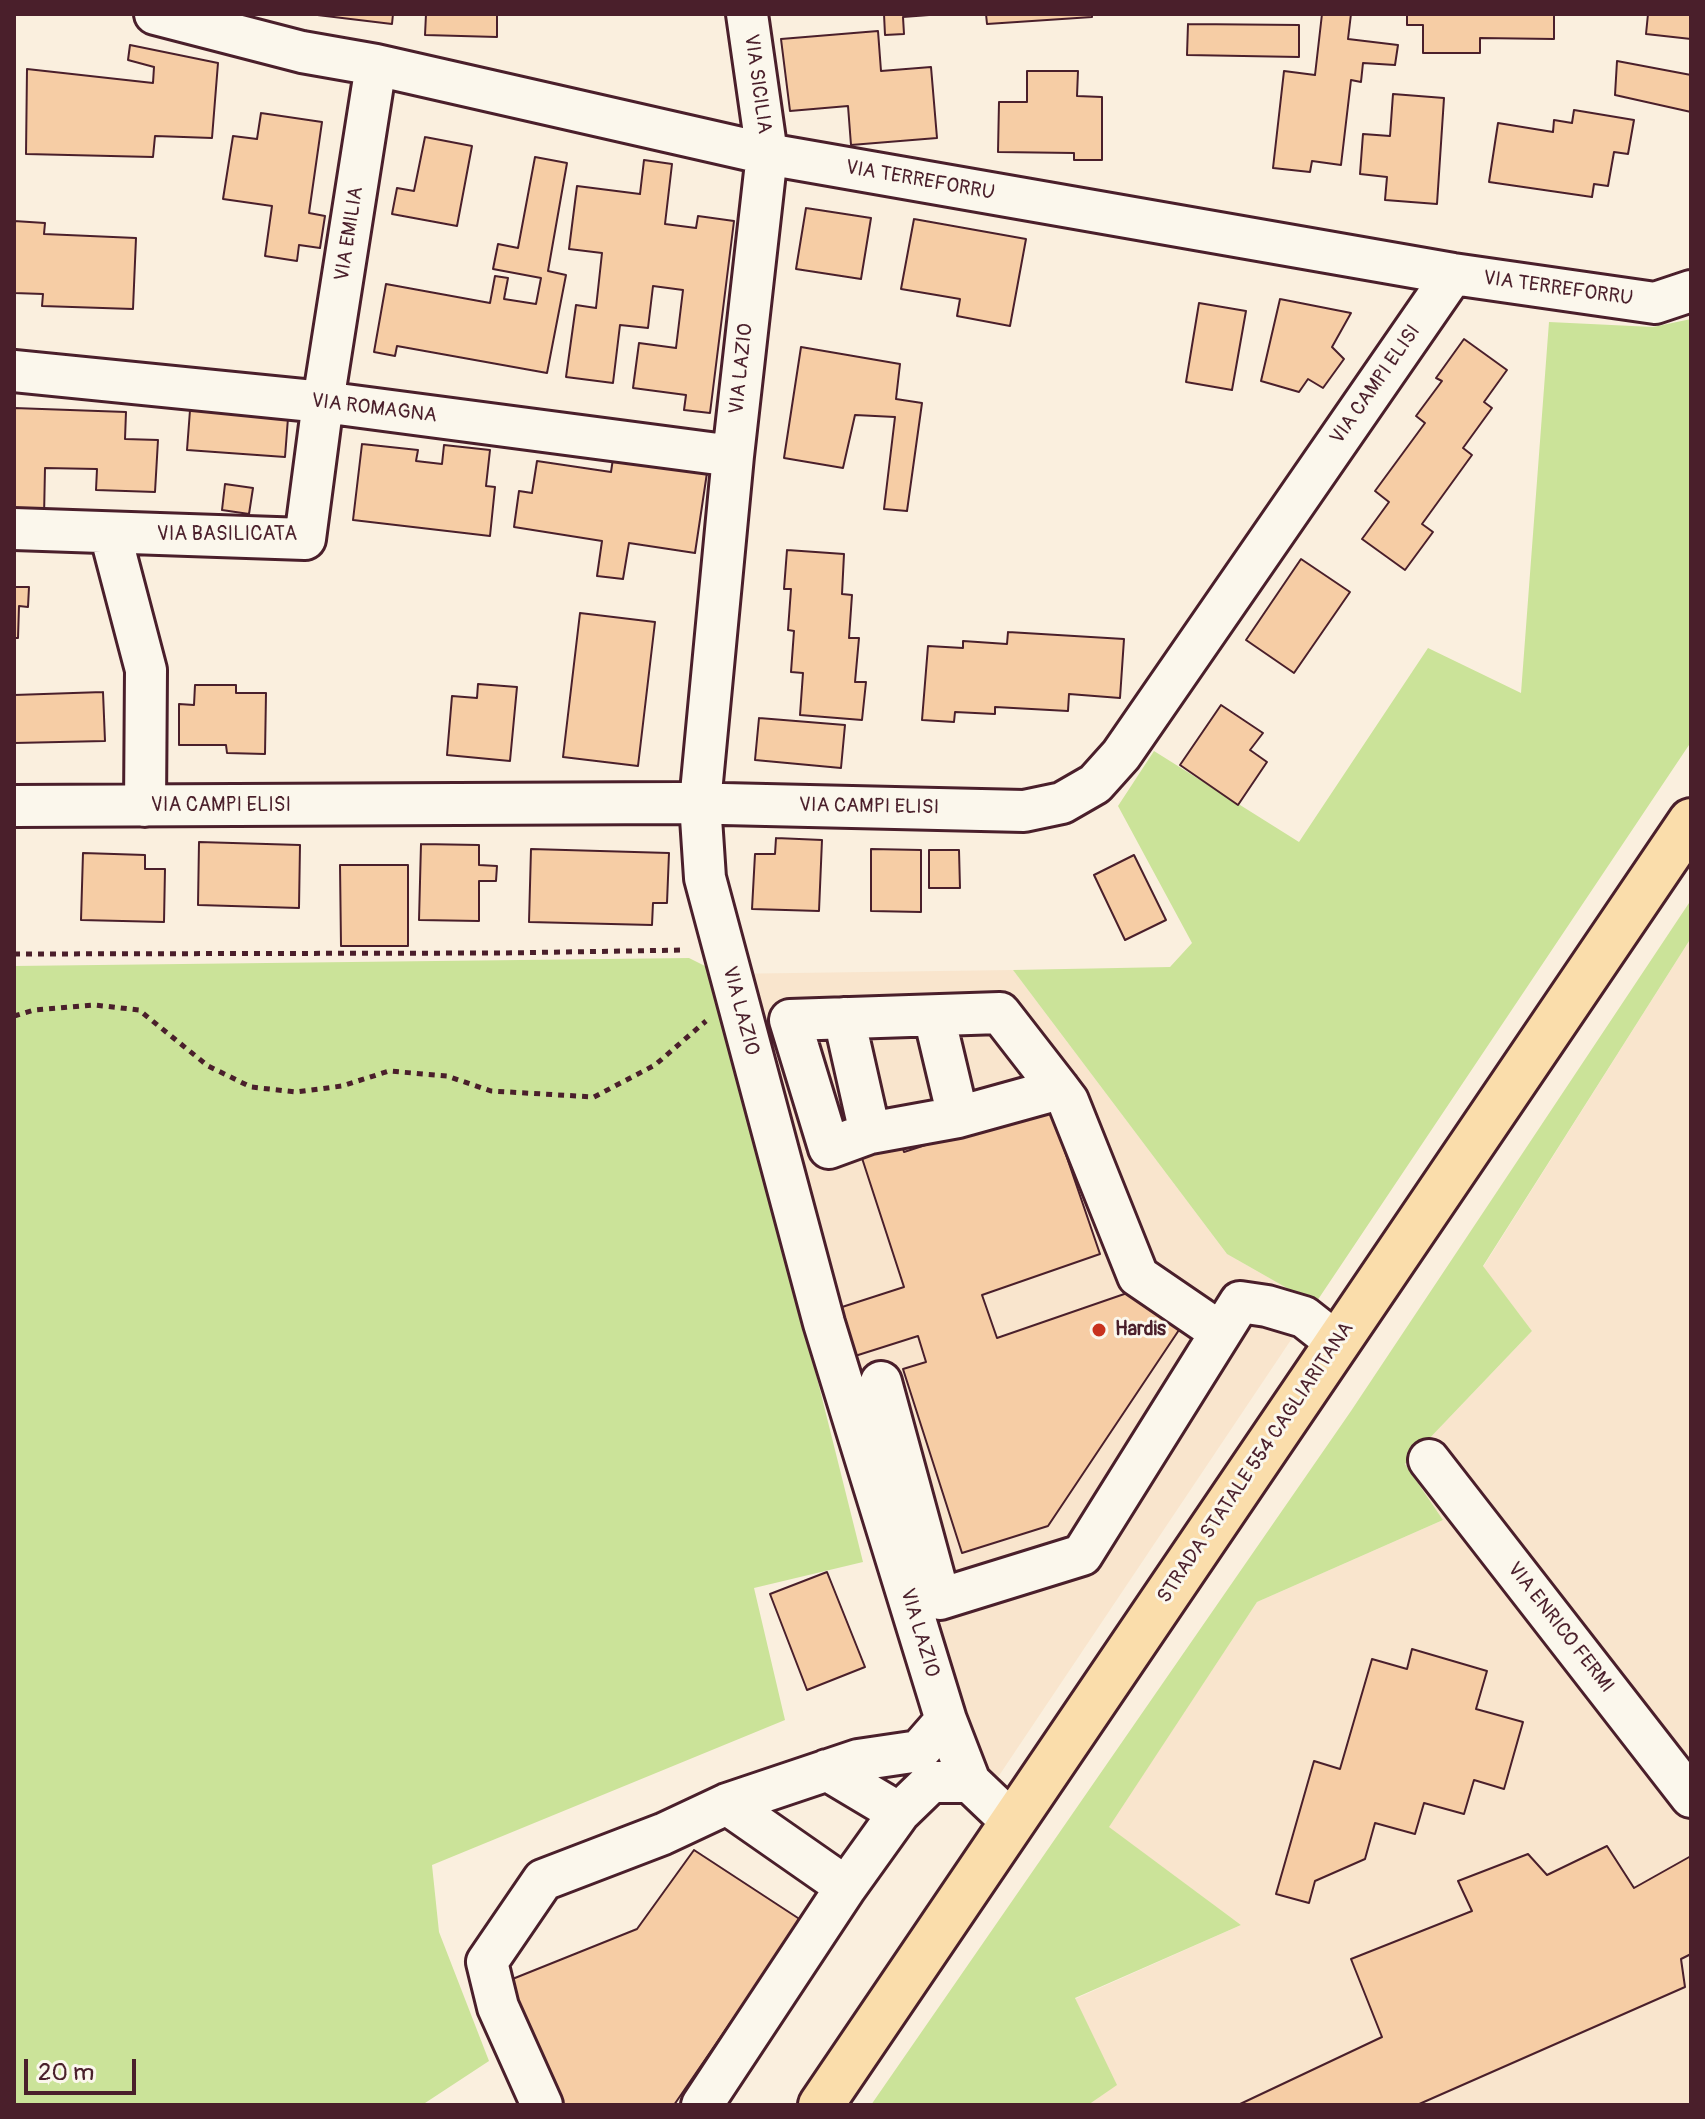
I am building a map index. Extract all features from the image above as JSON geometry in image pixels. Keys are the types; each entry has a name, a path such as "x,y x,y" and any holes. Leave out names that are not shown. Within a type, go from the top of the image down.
{"main road":[{"name":"STRADA STATALE 554 CAGLIARITANA","path":"821,2105 1691,821"}],"street":[{"name":"VIA TERREFORRU","path":"155,14 302,52 376,65 767,154 1453,274 1655,303 1691,291"},
{"name":"VIA SICILIA","path":"747,14 767,154"},
{"name":"VIA EMILIA","path":"323,402 376,65"},
{"name":"VIA LAZIO","path":"767,154 733,456 700,803 705,878 824,1323 946,1720 970,1782 1013,1823"},
{"name":"VIA CAMPI ELISI","path":"14,806 700,803 1024,811 1062,803 1095,784 1121,755 1453,274"},
{"name":"VIA ROMAGNA","path":"14,371 323,402 733,456"},
{"name":"VIA BASILICATA","path":"14,529 305,539 323,402"},
{"path":"110,533 146,670 145,806"},
{"path":"1059,1089 958,1117 870,1133 829,1148 790,1020 1000,1013 1059,1089 1068,1101 1138,1276 1220,1332"},
{"path":"934,1016 958,1117"},
{"path":"844,1018 870,1133"},
{"path":"881,1382 940,1599 1082,1555 1240,1302 1304,1317 1337,1343"},
{"name":"VIA ENRICO FERMI","path":"1429,1460 1691,1797"},
{"path":"542,2105 498,2007 487,1962 543,1880 663,1834 727,1804 858,1760 919,1751 946,1720"},
{"path":"827,1770 899,1813"},
{"path":"702,2105 846,1887 899,1813 931,1782 970,1782"},
{"path":"727,1804 846,1887"}],"path":[{"path":"14,954 503,953 723,949"},
{"path":"14,1016 34,1010 95,1005 139,1010 208,1066 251,1087 296,1092 342,1086 389,1071 447,1076 491,1091 594,1097 655,1065 695,1028 738,1001"}],"shaded area":[{"path":"1691,938 1691,2105 1088,2105 1116,2085 1075,1999 1241,1925 1108,1827 1257,1602 1443,1520 1405,1464 1532,1331 1483,1267"},
{"path":"1013,970 1227,1254 1315,1304 982,1801 721,974"}],"green space":[{"path":"1691,319 1691,742 1315,1304 1227,1254 1013,970 1170,967 1192,943 1118,806 1154,751 1299,842 1428,648 1521,693 1549,322 1653,327"},
{"path":"1691,900 1691,938 1483,1266 1532,1331 1405,1464 1443,1520 1257,1602 1109,1827 1241,1925 1075,1998 1117,2085 1088,2105 871,2105 1351,1411"},
{"path":"689,958 721,974 727,1018 863,1562 754,1588 785,1720 432,1865 439,1932 489,2061 422,2105 14,2105 14,966"}],"building":[{"path":"309,14 393,14 392,24"},
{"path":"426,14 497,14 497,37 425,35"},
{"path":"884,14 929,15 903,17 904,34 885,35"},
{"path":"986,14 1092,14 1092,17 987,24"},
{"path":"1322,14 1351,14 1348,39 1398,45 1395,65 1363,63 1361,82 1351,80 1341,165 1312,161 1310,172 1273,168 1284,71 1315,75"},
{"path":"1407,14 1554,14 1554,39 1480,38 1480,53 1423,53 1423,25 1407,25"},
{"path":"1648,14 1691,14 1691,39 1646,34"},
{"path":"1188,24 1299,25 1299,57 1187,55"},
{"path":"878,31 881,71 931,67 937,138 851,145 848,106 790,111 781,39"},
{"path":"130,45 218,63 212,138 155,136 153,157 26,154 27,69 153,83 154,67 128,60"},
{"path":"1617,61 1691,75 1691,112 1615,95"},
{"path":"1027,71 1078,71 1077,96 1102,97 1102,160 1074,160 1074,153 998,152 999,102 1027,102"},
{"path":"1393,94 1444,98 1437,204 1385,200 1387,177 1360,174 1363,134 1390,136"},
{"path":"1574,110 1634,120 1628,154 1614,152 1608,186 1594,184 1592,197 1489,182 1498,123 1553,132 1554,120 1572,123"},
{"path":"261,113 322,122 309,213 325,216 320,248 299,245 297,261 265,256 272,206 223,199 233,136 257,139"},
{"path":"425,137 472,146 457,226 392,214 397,188 414,191"},
{"path":"535,157 567,163 548,271 566,275 547,373 397,346 395,356 374,352 386,284 490,303 495,276 508,278 504,299 536,304 541,278 493,269 498,244 518,248"},
{"path":"644,160 672,164 665,224 696,228 698,216 734,221 710,413 684,410 686,395 633,388 639,343 676,348 683,290 653,286 648,328 620,325 613,383 566,377 576,305 596,308 602,253 569,249 577,186 640,194"},
{"path":"806,208 871,218 861,279 796,269"},
{"path":"914,219 1026,239 1010,326 957,316 960,299 901,289"},
{"path":"14,221 45,223 44,234 136,238 133,309 42,306 43,294 14,293"},
{"path":"1280,299 1351,313 1332,347 1344,359 1323,388 1308,379 1299,392 1261,381"},
{"path":"1199,303 1246,311 1232,390 1186,382"},
{"path":"1464,339 1507,370 1484,402 1492,408 1463,448 1472,455 1422,524 1433,532 1405,570 1362,539 1389,502 1375,491 1425,423 1416,416 1442,381 1436,378"},
{"path":"801,347 900,364 896,399 922,403 907,511 884,509 895,417 855,415 843,468 784,458"},
{"path":"191,397 289,405 285,457 187,450"},
{"path":"14,408 126,412 125,439 158,440 155,492 96,490 97,469 45,468 44,517 14,515"},
{"path":"362,444 418,450 416,461 442,464 444,445 490,450 486,486 495,487 490,536 353,520"},
{"path":"614,452 708,466 695,553 629,543 623,579 597,576 602,541 514,527 519,491 532,493 537,461 611,472"},
{"path":"225,484 253,488 249,514 222,510"},
{"path":"787,550 844,554 842,594 852,595 849,638 859,638 855,682 866,682 862,720 800,715 803,673 791,672 794,631 788,630 791,589 784,589"},
{"path":"1301,559 1350,592 1294,673 1246,640"},
{"path":"14,587 29,587 28,607 19,606 18,638 14,638"},
{"path":"580,613 655,622 638,766 563,757"},
{"path":"1008,632 1124,639 1120,698 1069,694 1068,711 995,707 995,714 955,712 954,722 922,720 928,646 963,648 963,641 1007,644"},
{"path":"478,684 517,687 510,761 447,755 452,696 477,698"},
{"path":"195,685 236,685 236,693 266,693 265,754 227,753 226,745 179,745 179,704 194,705"},
{"path":"103,692 105,741 14,743 14,695"},
{"path":"1221,705 1263,733 1250,750 1267,762 1238,805 1180,765"},
{"path":"759,718 845,725 841,768 755,760"},
{"path":"776,838 822,840 819,911 752,909 755,854 775,854"},
{"path":"199,842 300,845 299,908 198,905"},
{"path":"421,844 479,845 479,865 497,866 496,881 479,881 479,921 419,920"},
{"path":"531,849 669,853 667,903 653,903 652,925 529,922"},
{"path":"871,849 921,850 921,912 871,911"},
{"path":"929,850 959,850 960,888 929,888"},
{"path":"83,853 145,855 145,869 165,869 164,922 81,920"},
{"path":"1134,855 1166,920 1125,940 1094,875"},
{"path":"340,865 408,865 408,946 341,946"},
{"name":"Hardis","path":"1049,1105 1100,1254 982,1295 997,1338 1133,1291 1183,1324 1048,1526 962,1553 903,1369 926,1362 918,1336 855,1356 839,1308 904,1287 860,1152 900,1139 904,1152"},
{"path":"827,1572 865,1667 807,1690 770,1594"},
{"path":"1412,1649 1487,1671 1476,1709 1523,1722 1504,1789 1474,1780 1464,1814 1424,1803 1415,1834 1375,1823 1365,1859 1315,1881 1309,1903 1276,1894 1314,1761 1340,1769 1372,1659 1407,1669"},
{"path":"1607,1846 1634,1888 1691,1856 1691,1954 1681,1959 1685,1987 1417,2105 1238,2105 1382,2037 1351,1959 1472,1911 1458,1881 1528,1854 1547,1875"},
{"path":"694,1850 801,1920 674,2105 557,2105 505,1982 637,1929"}],"place":[{"name":"Hardis","path":"1099,1330"}]}
